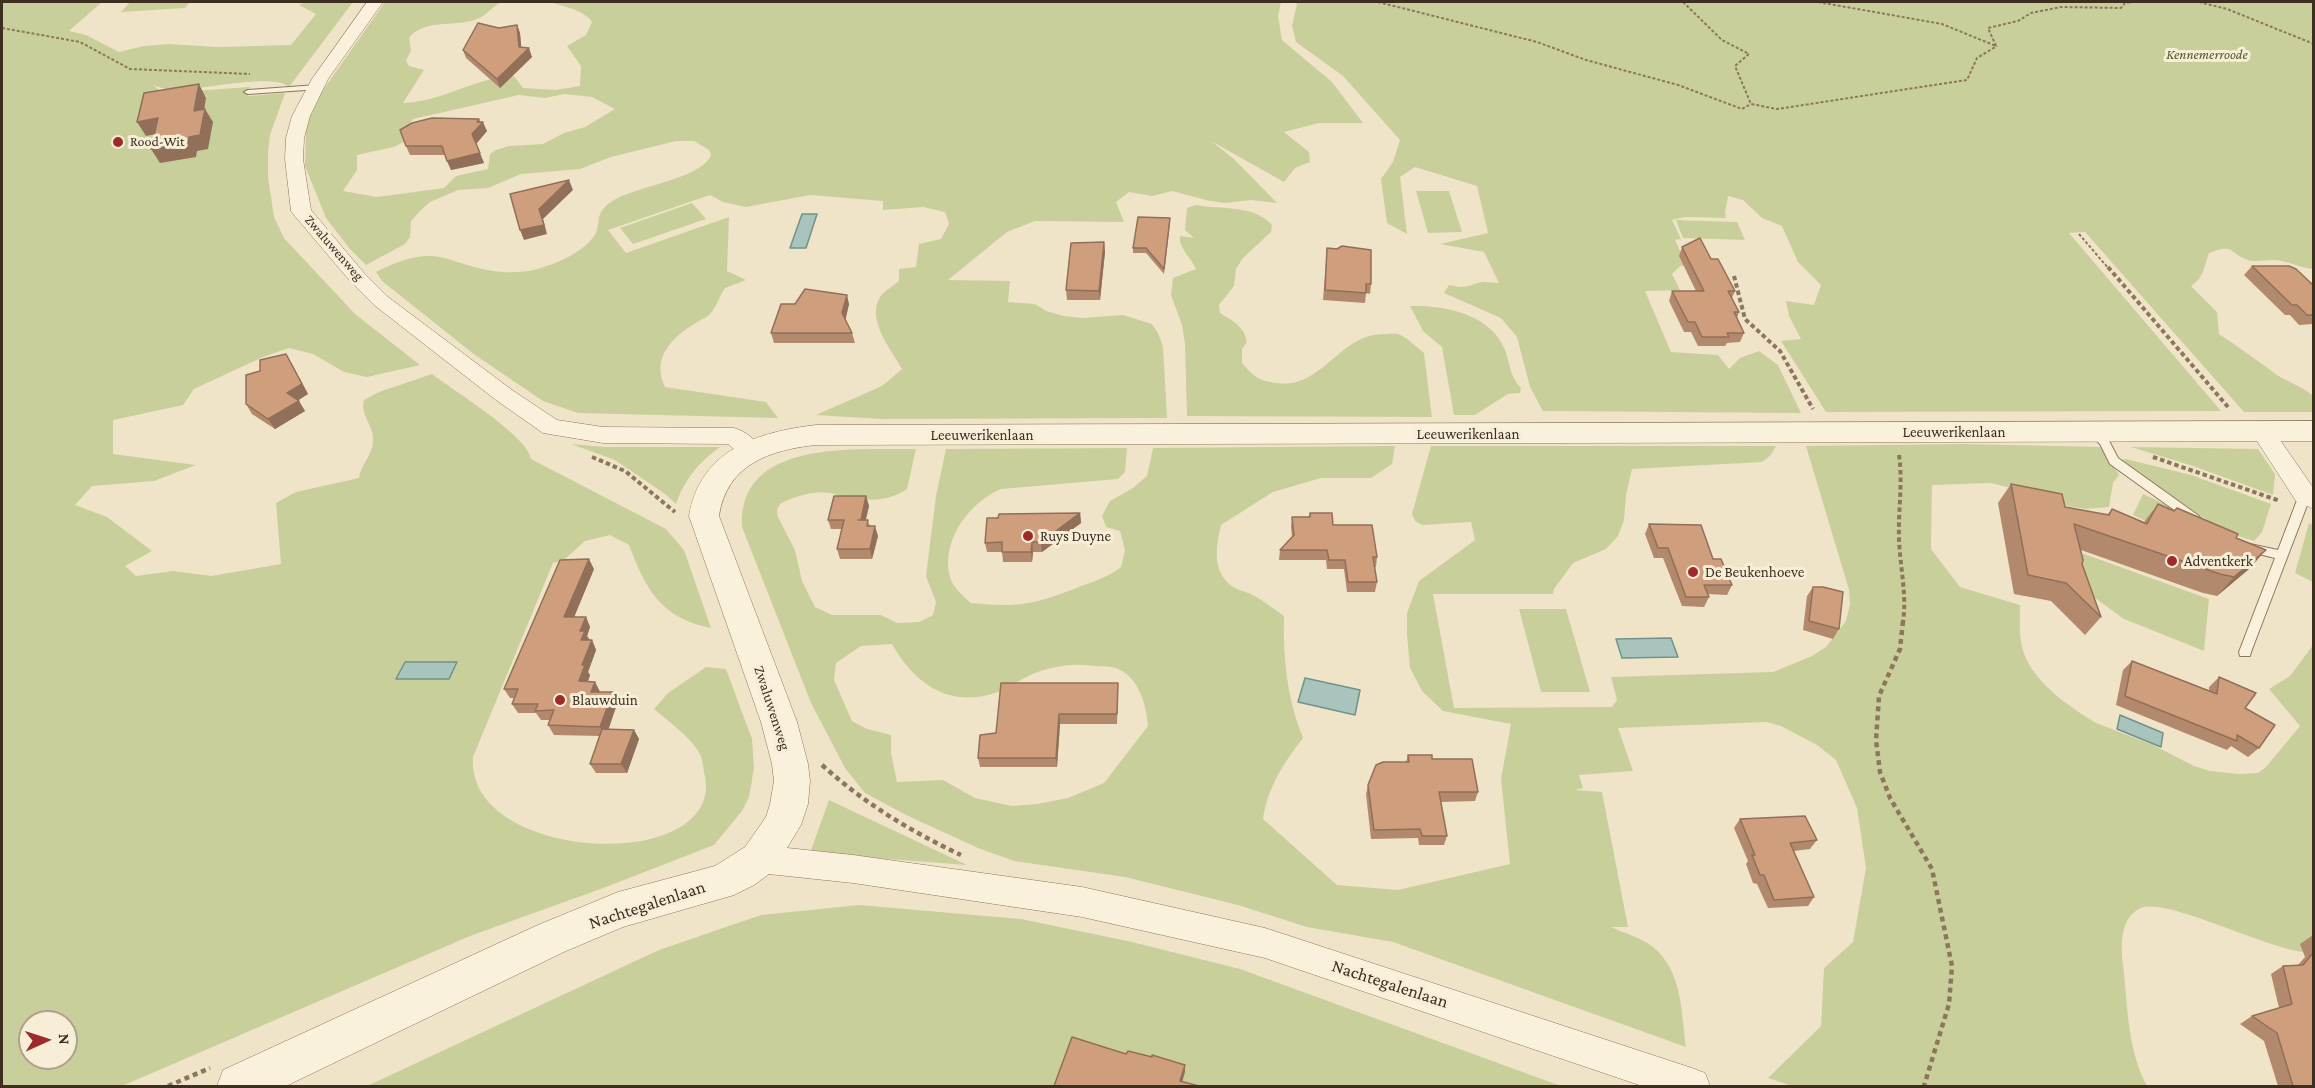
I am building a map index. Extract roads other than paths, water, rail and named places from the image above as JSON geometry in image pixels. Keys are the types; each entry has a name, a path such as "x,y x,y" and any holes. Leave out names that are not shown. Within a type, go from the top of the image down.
{"street":[{"name":"Zwaluwenweg","path":"375,2 317,87 300,117 295,138 294,159 301,211 357,277 381,301 504,395 551,427 603,435 734,435 751,451"},
{"path":"2265,430 2269,441 2306,501"},
{"name":"Leeuwerikenlaan","path":"719,554 704,516 707,496 713,485 731,466 751,451 786,438 816,435 1825,432 2098,437 2313,430"},
{"name":"Zwaluwenweg","path":"719,554 778,722 790,764 792,781 789,804 777,835 759,859"},
{"name":"Nachtegalenlaan","path":"239,1086 552,938 618,910 720,882 740,873 759,859 853,869 1082,902 1265,943 1513,1024 1692,1086"}],"lane":[{"path":"248,92 317,87"},
{"path":"2098,437 2114,461 2204,525"},
{"path":"2245,652 2281,555 2306,501"},
{"path":"2235,541 2256,551 2281,555"}],"water":[{"path":"802,214 817,214 806,248 790,248"},
{"path":"1671,638 1678,657 1622,658 1616,639"},
{"path":"405,662 457,662 449,679 396,679"},
{"path":"1305,678 1360,690 1355,715 1298,702"},
{"path":"2120,715 2163,733 2161,747 2117,729"}],"place":[{"name":"Rood-Wit","path":"118,142"},
{"name":"Ruys Duyne","path":"1028,536"},
{"name":"Adventkerk","path":"2172,561"},
{"name":"De Beukenhoeve","path":"1693,572"},
{"name":"Blauwduin","path":"560,700"}],"park label":[{"name":"Kennemerroode","path":"2207,55"}]}
